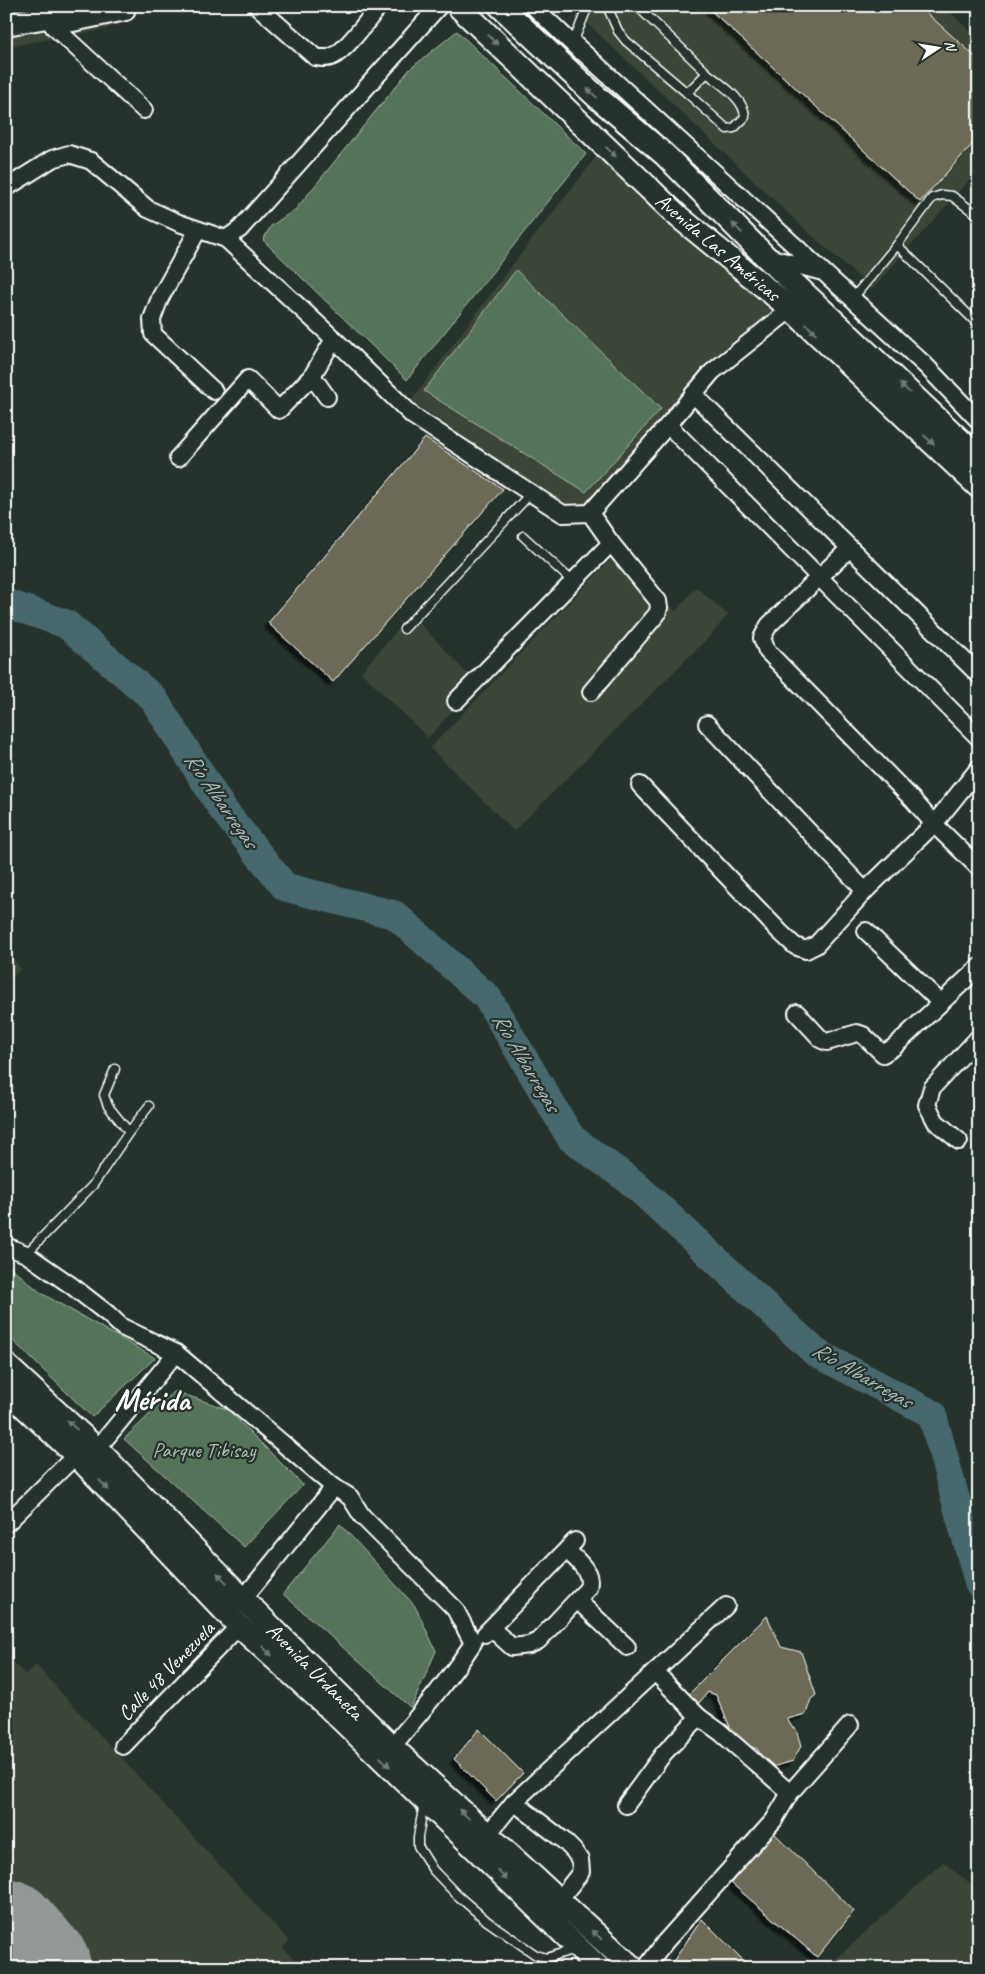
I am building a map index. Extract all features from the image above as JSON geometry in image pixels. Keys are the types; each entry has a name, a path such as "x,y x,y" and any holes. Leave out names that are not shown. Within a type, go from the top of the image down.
{"street":[{"path":"50,22 77,6"},
{"path":"257,6 315,57 322,58 330,57 340,52 379,6"},
{"path":"226,239 240,229 439,6"},
{"name":"Avenida Las Américas","path":"458,6 679,217 790,309 979,487"},
{"name":"Avenida Las Américas","path":"500,6 596,97 665,155 766,256 979,458"},
{"path":"538,8 573,43 821,272 853,298 925,365 979,421"},
{"path":"6,24 50,22 126,12"},
{"path":"50,22 144,110"},
{"path":"573,43 636,116 665,155"},
{"path":"6,188 52,159 69,154 91,161 148,209 198,230 226,239 334,339 413,416 563,514 590,513 712,372 790,309"},
{"path":"198,230 160,298 152,319 152,334 214,391"},
{"path":"766,256 821,272"},
{"path":"178,458 248,379 278,410 312,376 334,339"},
{"path":"312,376 327,397"},
{"path":"693,394 979,675"},
{"path":"668,424 979,738"},
{"path":"590,513 611,543 658,601 659,608 657,614 591,692"},
{"path":"456,700 611,543"},
{"path":"850,548 769,625 762,638 764,645 767,652 979,868"},
{"path":"706,724 865,891"},
{"path":"640,785 780,932 801,949 806,950 816,945 865,891 934,824 979,768"},
{"path":"866,931 941,1003"},
{"path":"797,1013 822,1040 827,1042 857,1033 863,1035 883,1054 894,1047 979,967"},
{"path":"959,1141 936,1122 927,1105 932,1088 979,1037"},
{"path":"6,1246 26,1254 72,1286 122,1327 176,1353 334,1487 350,1497 362,1516 455,1609 473,1643"},
{"path":"6,1524 86,1452 131,1405 176,1353"},
{"name":"Avenida Urdaneta","path":"6,1364 240,1626 327,1706 576,1948 599,1968"},
{"name":"Avenida Urdaneta","path":"6,1390 86,1452 243,1599 392,1747 633,1968"},
{"path":"243,1599 334,1487"},
{"path":"392,1747 455,1671 473,1643 491,1628 571,1546 589,1573 590,1581 588,1588 538,1641 529,1645 512,1647 491,1628"},
{"path":"577,1600 627,1647"},
{"path":"487,1835 514,1802 726,1606"},
{"name":"Calle 48 Venezuela","path":"123,1746 240,1626"},
{"path":"655,1672 699,1717 720,1732 790,1793"},
{"path":"626,1805 664,1753 699,1717"},
{"path":"646,1968 665,1942 774,1820 790,1793 850,1725"},
{"path":"514,1802 563,1840 580,1860 581,1872 558,1900"}],"lane":[{"path":"573,43 588,6"},
{"path":"607,6 618,31 626,41 727,129 734,128 744,117 745,110 739,101 637,6"},
{"path":"687,93 707,73"},
{"path":"853,298 897,245 932,198 942,195 952,196 979,216"},
{"path":"897,245 979,325"},
{"path":"404,629 531,493"},
{"path":"523,536 573,582"},
{"path":"115,1069 104,1095 108,1106 128,1132"},
{"path":"26,1254 93,1185 128,1132 149,1106"},
{"path":"424,1801 418,1846 433,1870 457,1895 487,1921 536,1955 547,1958 576,1948"}],"shaded area":[{"path":"61,6 147,6 107,29 11,46 6,32"},
{"path":"569,6 944,6 979,40 979,169 872,289 810,234"},
{"path":"600,152 782,308 587,506 565,508 411,401 513,264"},
{"path":"615,555 676,611 696,587 728,615 710,636 514,831 430,748"},
{"path":"411,614 477,684 428,738 361,672"},
{"path":"6,949 21,969 6,984"},
{"path":"6,1654 25,1675 36,1665 289,1941 283,1948 303,1968 6,1968"},
{"path":"943,1862 979,1890 979,1968 826,1968"}],"green space":[{"path":"457,31 586,154 407,380 263,240 271,226 296,209 410,69"},
{"path":"516,270 661,409 586,492 424,391"},
{"name":"Parque Tibisay","path":"6,1263 41,1293 155,1358 92,1417 6,1334"},
{"name":"Parque Tibisay","path":"174,1391 227,1409 303,1485 244,1547 124,1439"},
{"path":"340,1524 415,1606 436,1651 411,1708 283,1594"}],"building":[{"path":"706,6 919,6 979,60 979,137 920,202"},
{"path":"425,438 503,489 333,682 268,623"},
{"path":"767,1616 781,1647 801,1652 816,1695 811,1699 806,1714 787,1719 792,1727 796,1729 801,1746 793,1761 769,1768 757,1749 736,1741 716,1695 708,1692 698,1704 689,1694"},
{"path":"479,1729 523,1773 496,1801 454,1759"},
{"path":"773,1832 854,1911 817,1957 731,1883"},
{"path":"702,1919 751,1968 677,1968 672,1963"}],"waterway":[{"name":"Río Albarregas","path":"6,603 66,624 153,698 223,810 285,887 395,915 487,997 571,1138 633,1183 815,1352 932,1414 979,1584"}],"runway":[{"path":"6,1933 37,1968"}],"district":[{"name":"Mérida","path":"152,1399"}]}
